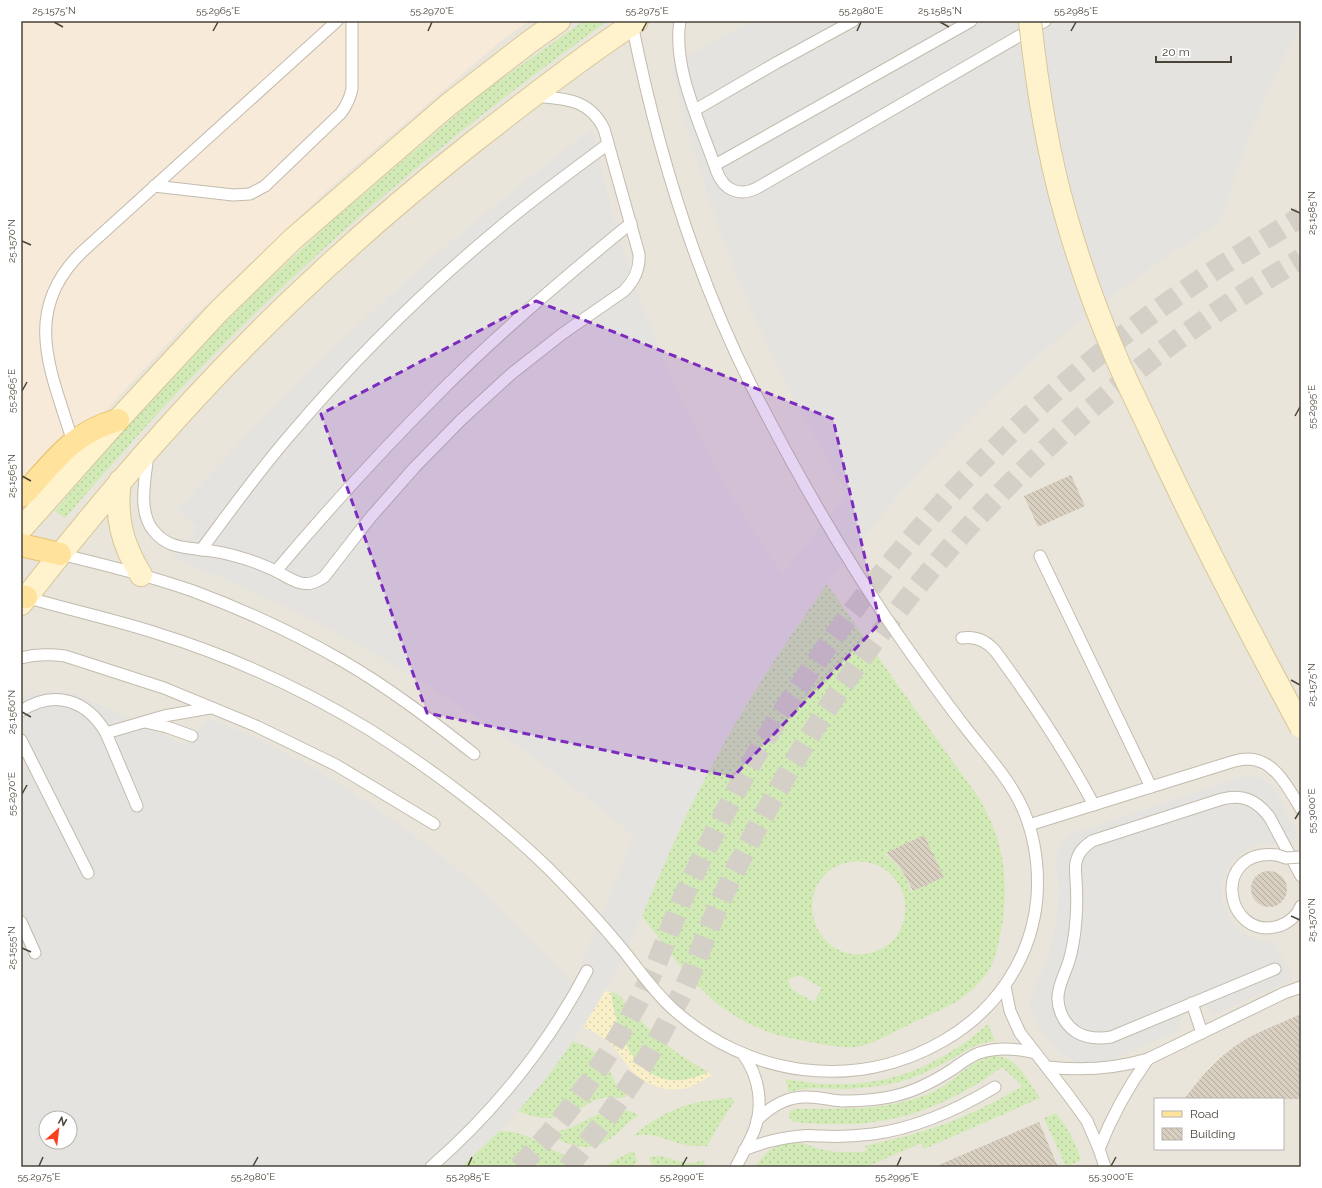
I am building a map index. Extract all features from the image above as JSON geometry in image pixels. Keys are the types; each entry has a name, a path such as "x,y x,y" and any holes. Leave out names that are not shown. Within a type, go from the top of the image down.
{"main road":[{"path":"21,496 73,442 93,428 118,420"},
{"path":"21,545 60,554"}],"street":[{"path":"21,529 118,420 218,312 293,239 448,105 558,21"},
{"path":"1030,21 1040,98 1052,163 1065,213 1097,310 1116,357 1182,499 1233,600 1301,727"},
{"path":"23,599 120,481 196,396 268,323 343,252 420,185 532,96 574,64 634,22"},
{"path":"120,481 118,515 130,554 141,575"}],"lane":[{"path":"324,33 326,21"},
{"path":"73,442 49,364 46,349 45,333 49,303 58,281 72,262 337,21"},
{"path":"154,186 233,196 250,194 265,186 342,113 347,106 352,89 352,21"},
{"path":"680,21 679,43 681,61 695,110 720,179 730,189 737,192 751,191 1045,21"},
{"path":"695,110 853,21"},
{"path":"715,165 971,21"},
{"path":"23,599 107,618 155,632 215,653 317,700 414,758 503,827 545,865 584,905 656,992 675,1011 696,1028 743,1054 768,1063 794,1069 821,1072 849,1071 877,1067 904,1060 930,1049 954,1035 977,1018 1005,986 1025,949 1032,929 1038,887 1034,845 1029,825 1015,794 1006,779 944,700 896,632 851,563 808,492 748,379 722,322 678,205 646,92 634,22"},
{"path":"149,449 144,504 145,514 153,531 168,543 188,549 239,557 304,583 316,582 324,577 370,518 414,468 460,420 510,375 539,352 562,334 624,291 634,278 639,262 639,254 604,129 600,121 590,109 574,101 532,96"},
{"path":"201,550 244,491 290,435 338,381 388,329 494,232 550,187 608,144"},
{"path":"276,571 329,508 444,388 504,330 561,280 631,223"},
{"path":"60,554 141,575 193,591 293,634 341,660 394,693 432,720 474,754"},
{"path":"1040,556 1151,787"},
{"path":"962,638 973,638 984,641 996,652 1042,717 1077,773 1094,805"},
{"path":"21,658 35,654 65,656 164,688 256,726 336,765 434,824"},
{"path":"21,711 39,702 50,700 72,702 83,707 92,714 100,722 106,733 137,806"},
{"path":"106,733 164,716 210,708"},
{"path":"141,722 167,726 192,736"},
{"path":"21,740 88,873"},
{"path":"1029,825 1228,763 1249,759 1265,763 1278,773 1301,809"},
{"path":"1275,969 1121,1033 1101,1039 1081,1035 1065,1022 1060,1012 1058,1002 1058,992 1069,962 1076,919 1076,859 1085,846 1092,841 1222,799 1238,797 1253,801 1265,811 1301,876"},
{"path":"1301,857 1286,858 1266,854 1256,856 1246,861 1239,869 1234,878 1232,888 1232,899 1236,909 1243,918 1252,924 1262,927 1273,928 1283,924 1292,918 1301,906"},
{"path":"21,922 35,953"},
{"path":"431,1167 450,1151 485,1115 518,1076 548,1036 575,994 587,971"},
{"path":"1005,986 1010,1011 1014,1022 1027,1044 1079,1108 1087,1121 1099,1149 1104,1167"},
{"path":"1047,1067 1064,1069 1098,1069 1132,1064 1148,1059 1284,993 1301,987"},
{"path":"1192,1003 1202,1033"},
{"path":"757,1120 775,1105 785,1100 796,1098 807,1097 839,1101 860,1101 899,1095 919,1088 937,1079 979,1053 1007,1048 1035,1053"},
{"path":"736,1167 754,1130 759,1108 757,1084 751,1068 743,1054"},
{"path":"1099,1149 1116,1111 1129,1087 1148,1059"},
{"path":"744,1150 763,1142 782,1138 802,1136 861,1135 900,1129 925,1122 949,1112 995,1087"}],"highlighted area":[{"path":"536,301 833,419 880,623 733,777 427,713 321,414"}],"shaded area":[{"path":"21,21 1301,21 1301,1167 21,1167"},
{"path":"21,21 529,21 502,40 332,186 185,325 57,463 21,508"},
{"path":"750,21 1301,21 1301,26 1266,95 1249,136 1234,178 1222,221 1160,261 1100,305 1042,352 987,402 935,454 886,510 827,584 796,627 756,688 719,752 685,817 624,956 583,1027 547,1077 518,1111 461,1167 21,1167 21,699 26,695 39,692 59,691 82,696 185,745 209,718 260,740 310,766 357,795 448,861 490,898 573,983 634,836 527,752 471,713 414,677 356,643 296,612 234,583 172,557 197,527 177,510 309,371 377,307 447,245 592,128 622,247 664,361 689,416 718,471 748,523 782,574 847,493 790,392 741,287 720,232 685,122 671,66"},
{"path":"1252,776 1261,778 1270,783 1276,791 1298,837 1282,844 1258,844 1237,856 1229,865 1224,876 1222,900 1225,912 1240,931 1262,941 1274,941 1293,979 1212,1016 1206,1006 1182,1015 1176,1032 1099,1065 1079,1063 1060,1053 1035,1022 1030,1002 1032,992 1044,967 1055,928 1059,888 1056,858 1058,849 1063,841 1078,832 1242,777"}],"green space":[{"path":"584,21 608,21 499,101 446,143 343,231 293,277 197,372 146,426 65,518 55,511 121,432 189,359 259,289 331,222 481,94"},
{"path":"827,584 979,798 997,837 1003,862 1005,886 1004,911 995,957 987,973 971,991 956,1002 878,1040 856,1047 827,1045 780,1036 754,1026 732,1014 712,999 694,981 677,962 642,916 680,828 717,756 769,668","holes":["924,835 943,877 911,892 907,880 901,870 884,854","857,861 870,863 883,868 891,874 902,891 905,909 901,928 896,937 889,944 874,952 865,954 848,954 834,948 823,938 816,925 812,910 814,895 820,881 831,869","799,975 822,988 814,1002 791,989 788,980"]},
{"path":"611,992 620,996 639,1019 667,1045 708,1072 686,1079 668,1080 652,1074 638,1063 628,1049 620,1031 614,1012"},
{"path":"988,1024 995,1041 970,1048 935,1068 908,1079 866,1088 812,1088 788,1092 786,1079 815,1083 842,1084 868,1082 894,1077 918,1069 942,1057 965,1042"},
{"path":"573,1041 596,1053 607,1066 616,1084 626,1094 626,1097 598,1099 566,1116 552,1118 532,1116 518,1111 547,1077"},
{"path":"992,1056 1006,1058 1014,1063 1023,1073 1040,1098 924,1149 921,1143 866,1167 756,1167 768,1151 787,1143 801,1143 819,1149 836,1152 867,1151 865,1146 945,1124 994,1102 1023,1086 1002,1067 963,1092 942,1102 901,1117 856,1124 822,1124 792,1121 788,1115 791,1110 795,1109 866,1108 901,1103 935,1091 977,1062"},
{"path":"732,1098 734,1102 707,1146 685,1145 653,1135 633,1136 666,1113 678,1108 689,1104 715,1099"},
{"path":"618,1110 629,1111 639,1115 608,1140 592,1147 575,1146 544,1132 553,1132 571,1128 598,1114"},
{"path":"1056,1113 1071,1135 1081,1160 1066,1167 1044,1118"},
{"path":"499,1131 508,1131 528,1137 561,1154 579,1159 580,1164 577,1167 461,1167"},
{"path":"633,1151 638,1161 634,1167 605,1167 615,1160"},
{"path":"661,1156 687,1163 704,1160 705,1166 653,1167 649,1157"}],"sand":[{"path":"605,991 611,992 614,1012 628,1049 638,1063 652,1074 668,1080 686,1079 708,1072 712,1075 691,1087 673,1090 657,1087 643,1081 628,1067 607,1041 583,1027"}],"building":[{"path":"1071,475 1085,506 1038,527 1024,496"},
{"path":"924,835 944,877 913,891 899,866 886,853"},
{"path":"1269,871 1282,876 1287,889 1282,902 1269,907 1256,902 1251,889 1256,876"},
{"path":"1301,1014 1301,1099 1185,1098 1204,1074 1219,1059 1235,1046 1253,1035"},
{"path":"1039,1122 1058,1167 934,1167"}],"tunnel":[{"path":"519,1167 566,1114 607,1056 638,1003 656,965 697,867 754,759 807,675 847,619 890,564 982,461 1032,413 1084,367 1138,324 1194,284 1301,217"},
{"path":"568,1167 619,1101 653,1048 684,988 729,883 770,803 828,708 882,631 941,558 1005,489 1073,424 1146,364 1222,309 1301,259"}]}
